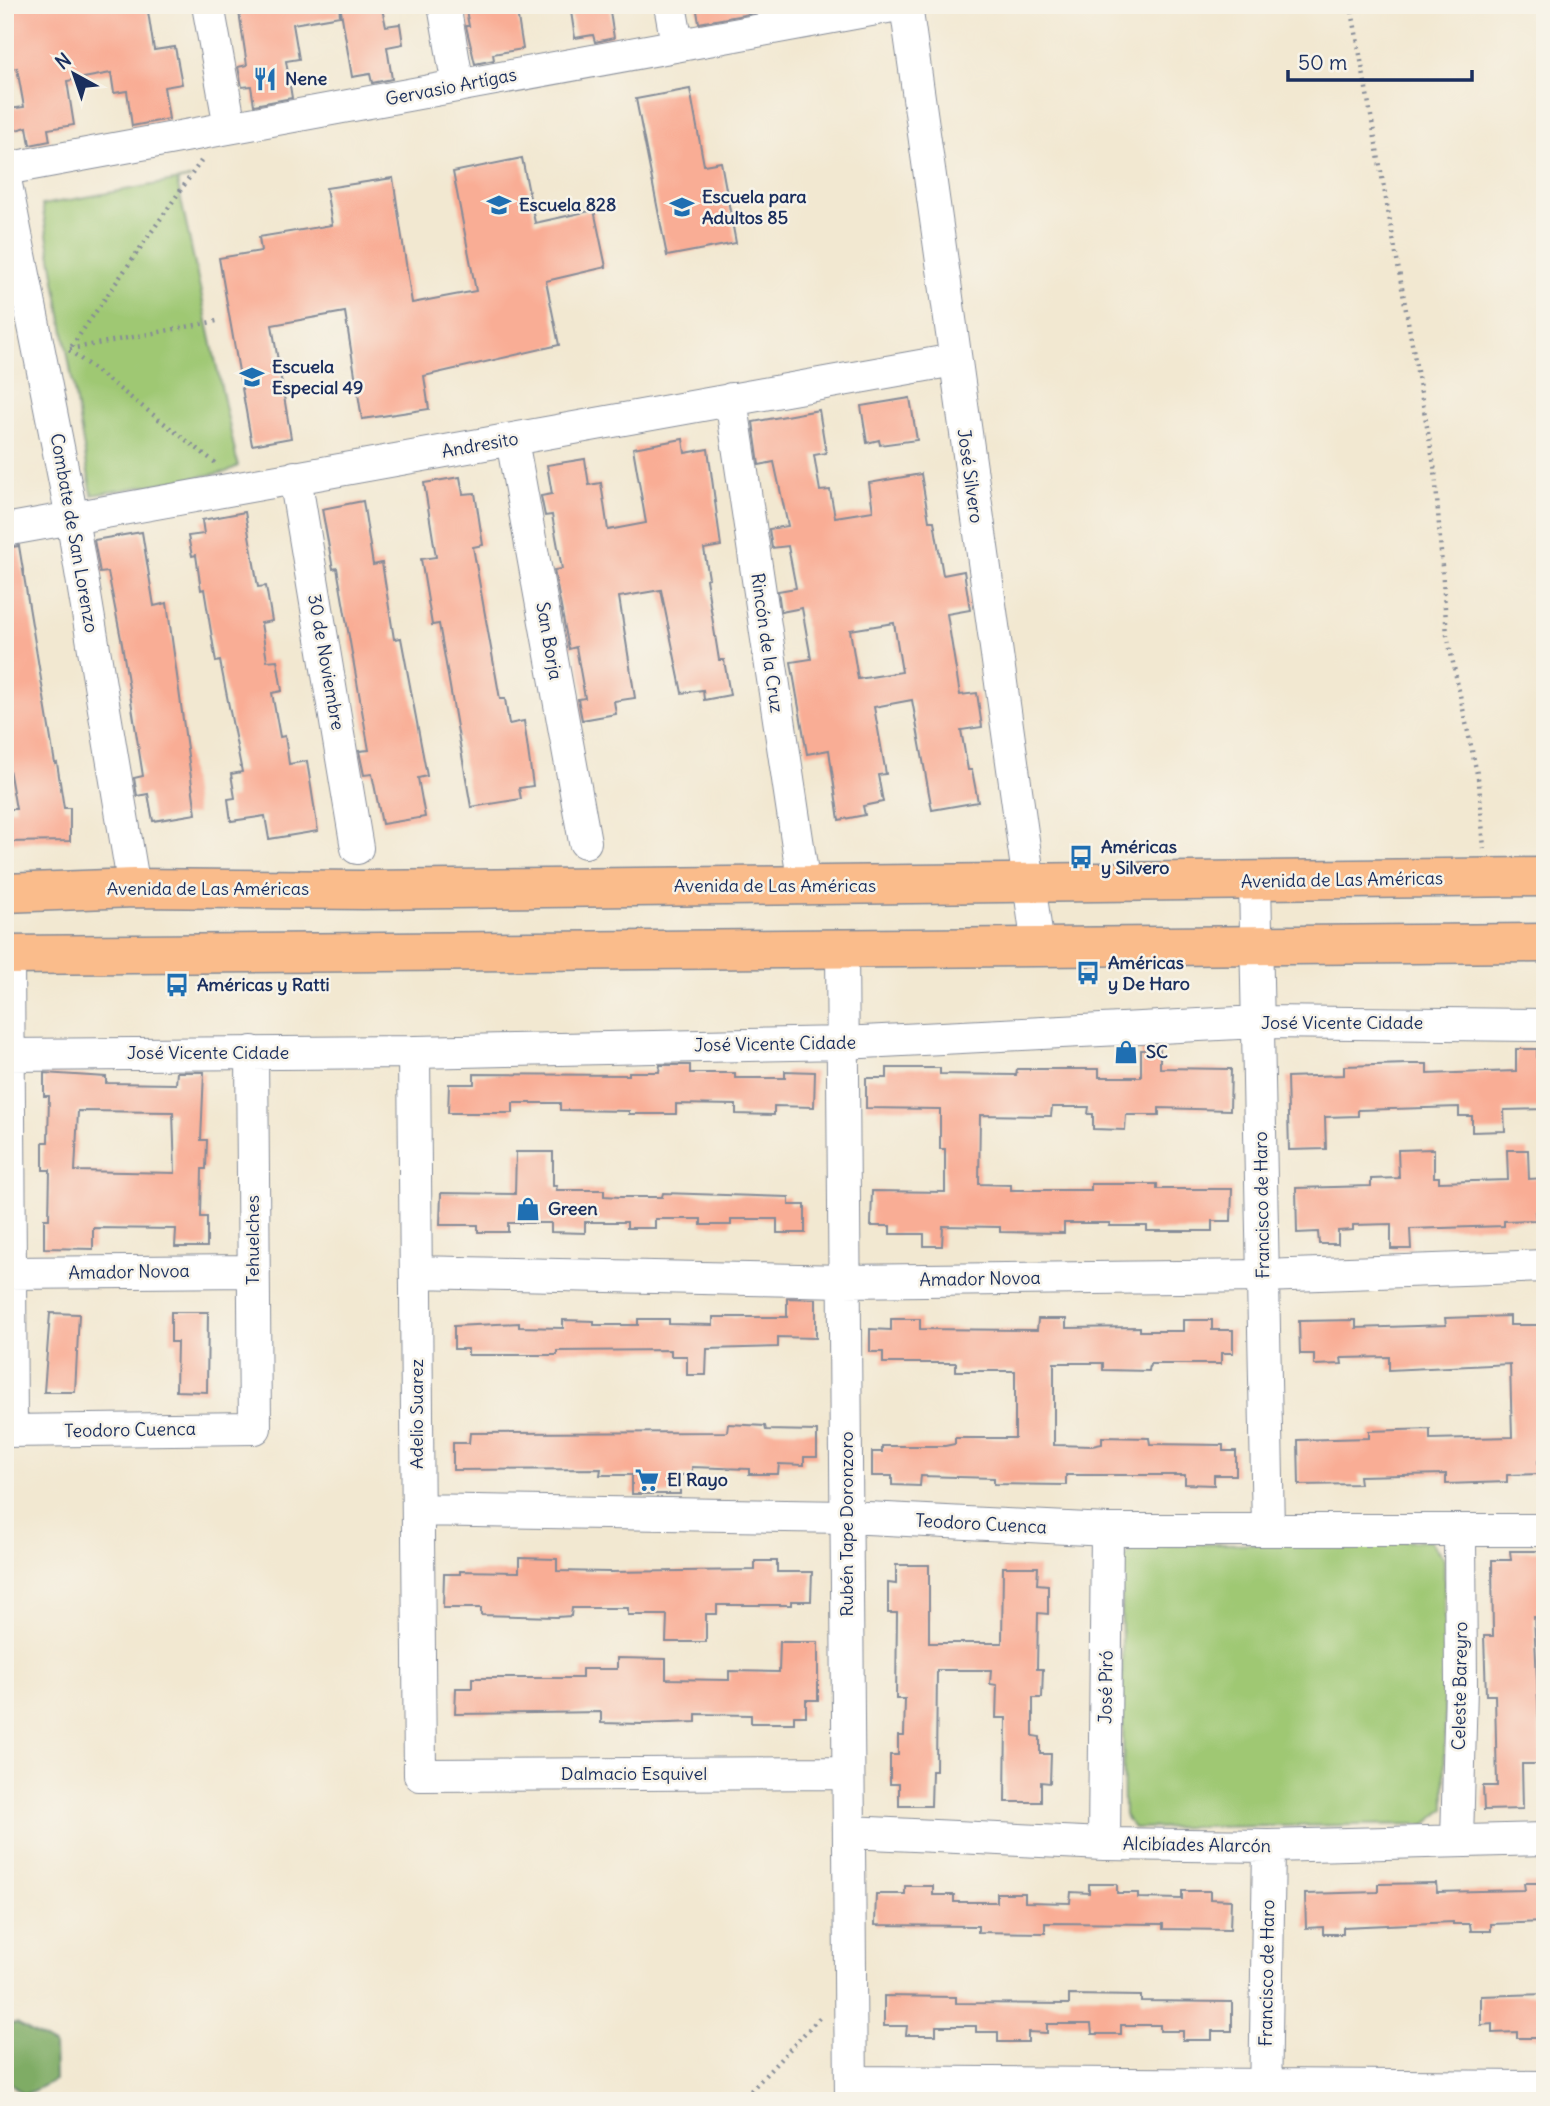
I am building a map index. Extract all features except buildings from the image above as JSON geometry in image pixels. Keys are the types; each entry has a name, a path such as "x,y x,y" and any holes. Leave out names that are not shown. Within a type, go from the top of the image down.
{"main road":[{"name":"Avenida de Las Américas","path":"5,892 134,888 363,890 1545,877"},
{"path":"7,955 1545,943"}],"street":[{"path":"208,5 225,129"},
{"path":"444,5 458,86"},
{"path":"670,5 677,44"},
{"name":"Gervasio Artígas","path":"5,169 898,5"},
{"name":"José Silvero","path":"906,5 1038,947"},
{"name":"Combate de San Lorenzo","path":"5,179 55,352 72,518 134,888"},
{"name":"Andresito","path":"5,530 954,360"},
{"name":"Rincón de la Cruz","path":"731,399 804,886"},
{"name":"San Borja","path":"512,440 585,842"},
{"name":"30 de Noviembre","path":"295,477 357,848"},
{"name":"Francisco de Haro","path":"1255,881 1268,1529"},
{"name":"Rubén Tape Doronzoro","path":"842,948 851,2091"},
{"path":"7,955 8,1431"},
{"name":"José Vicente Cidade","path":"7,1055 414,1052 843,1043 1258,1022 1545,1025"},
{"name":"Tehuelches","path":"252,1052 254,1428"},
{"name":"Adelio Suarez","path":"414,1052 420,1775"},
{"name":"Amador Novoa","path":"416,1272 845,1280 1263,1276 1545,1266"},
{"name":"Amador Novoa","path":"8,1273 254,1271"},
{"name":"Teodoro Cuenca","path":"8,1431 254,1428"},
{"name":"Teodoro Cuenca","path":"418,1510 847,1517 1107,1530 1545,1530"},
{"name":"José Piró","path":"1104,1844 1107,1530"},
{"name":"Celeste Bareyro","path":"1457,1841 1461,1687 1460,1532"},
{"name":"Dalmacio Esquivel","path":"420,1775 848,1773"},
{"name":"Alcibíades Alarcón","path":"849,1832 1104,1844 1269,1846 1545,1839"},
{"name":"Francisco de Haro","path":"1265,2093 1269,1846"},
{"path":"851,2091 1265,2093 1545,2087"}],"path":[{"path":"1350,5 1435,471 1447,635 1479,783 1486,878"},
{"path":"55,352 191,178 225,129"},
{"path":"55,352 217,321"},
{"path":"55,352 226,472 228,492"},
{"path":"741,2101 850,1983"}],"green space":[{"path":"191,178 177,181 238,466 226,472 92,495 42,205"},
{"path":"1430,1541 1444,1558 1445,1809 1426,1824 1134,1828 1124,1815 1121,1560 1139,1545"},
{"path":"17,2024 54,2045 55,2080 24,2095 5,2078 5,2025"}],"place":[{"name":"Nene","path":"265,79"},
{"name":"Escuela 828","path":"499,205"},
{"name":"Escuela para Adultos 85","path":"682,207"},
{"name":"Escuela Especial 49","path":"252,377"},
{"name":"Américas y Silvero","path":"1081,857"},
{"name":"Américas y De Haro","path":"1088,973"},
{"name":"Américas y Ratti","path":"177,985"},
{"name":"SC","path":"1126,1052"},
{"name":"Green","path":"528,1209"},
{"name":"El Rayo","path":"647,1480"}]}
